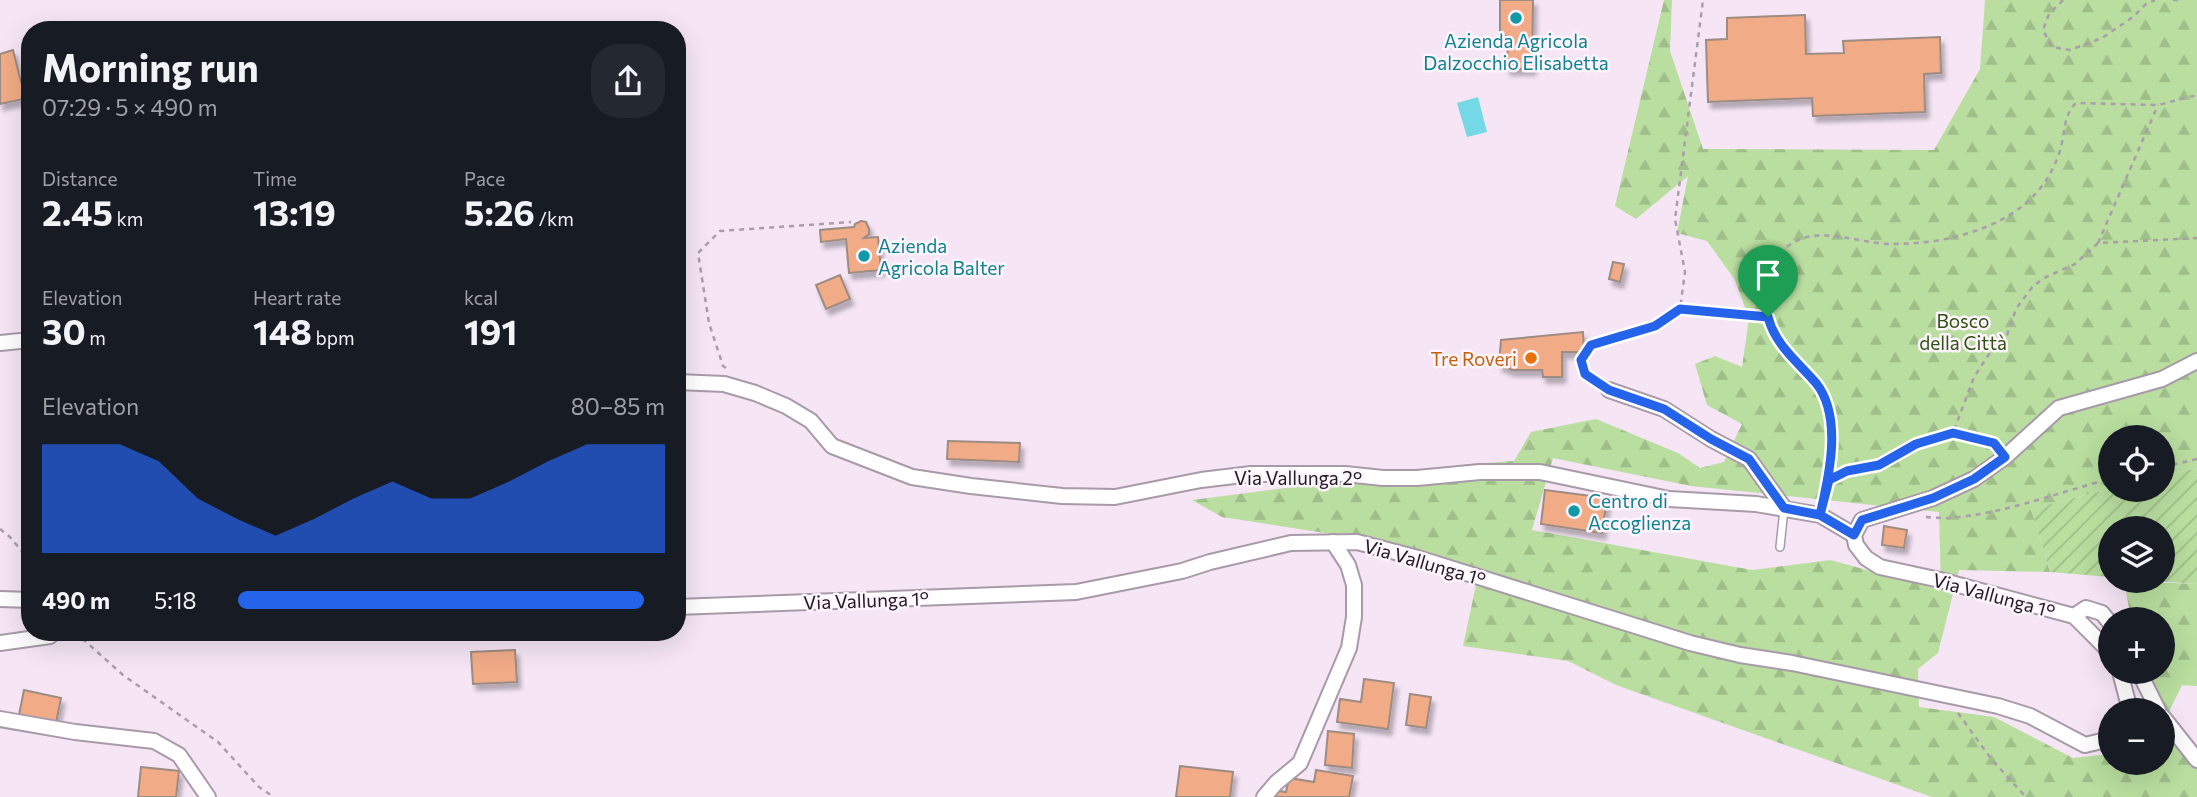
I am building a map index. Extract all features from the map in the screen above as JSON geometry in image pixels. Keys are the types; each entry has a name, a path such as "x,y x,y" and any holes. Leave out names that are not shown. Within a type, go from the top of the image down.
{"street":[{"path":"0,343 21,341"},
{"path":"1854,535 1862,520 1933,498 1974,479 2005,457 2059,408 2162,379 2197,361"},
{"name":"Via Vallunga 2°","path":"686,382 724,384 755,393 786,406 811,421 832,446 912,477 971,486 1062,496 1115,497 1201,480 1251,474 1345,474 1416,478 1480,472 1541,472 1669,499 1784,508 1820,515 1854,535"},
{"path":"1609,390 1664,409 1749,459 1784,508"},
{"name":"Via Vallunga 1°","path":"1854,535 1856,545 1866,558 1880,567 2074,616 2098,640"},
{"path":"1265,797 1276,783 1300,763 1349,648 1354,618 1354,585 1348,565 1333,542"},
{"name":"Via Vallunga 1°","path":"686,607 1076,592 1182,571 1292,543 1357,542 1418,558 1703,646 1985,703 2030,716 2085,745 2098,741"},
{"path":"0,599 21,600"},
{"path":"2074,616 2086,608 2098,612"},
{"path":"0,643 21,640"},
{"path":"0,719 75,732 154,741 179,755 208,797"},
{"path":"2175,732 2197,760"}],"lane":[{"path":"1780,547 1784,508"}],"path":[{"path":"1680,309 1685,272 1675,219 1703,0"},
{"path":"2063,0 2049,14 2043,30 2052,47 2070,50 2102,38 2155,0"},
{"path":"2173,0 2181,0"},
{"path":"1820,515 1829,480 1833,428 1817,385 1785,349 1773,331 1768,317 1763,286 1777,257 1791,244 1807,236 1835,235 1867,242 1909,243 1955,237 1978,230 2018,211 2037,192 2059,152 2066,117 2076,103 2158,105 2197,95"},
{"path":"1953,433 1974,377 1991,351 2007,335 2016,309 2033,286 2075,264 2098,243 2158,105"},
{"path":"732,370 723,366 709,323 698,253 720,231 850,222"},
{"path":"2098,243 2197,238"},
{"path":"1609,390 1585,374 1581,360 1591,345 1655,326 1680,309 1768,317"},
{"path":"1829,480 1847,471 1879,465 1916,444 1953,433 1994,443 2005,457"},
{"path":"2175,464 2197,459"},
{"path":"1915,516 1939,519 1985,513 2098,483"},
{"path":"0,528 21,550"},
{"path":"85,641 122,675 218,742 260,787 274,797"},
{"path":"1945,695 1992,760 2026,797"}],"green space":[{"name":"Bosco della Città","path":"1664,0 1672,0 1670,51 1703,149 1934,150 1980,69 1985,0 2197,0 2197,468 2175,473 2175,425 2098,425 2098,492 2031,509 2050,572 1959,570 1938,653 1918,669 1919,707 1994,717 2073,758 2098,755 2098,775 2175,775 2175,744 2188,762 2197,763 2197,797 1932,797 1616,685 1568,661 1463,646 1479,571 1357,538 1222,517 1192,500 1471,464 1514,461 1531,432 1596,419 1678,453 1700,468 1724,462 1742,424 1707,405 1695,364 1715,356 1742,367 1749,319 1735,280 1707,241 1677,233 1688,176 1636,219 1615,206","holes":["1553,458 1691,486 1939,512 1941,590 1830,560 1752,570 1532,530"]},
{"path":"2197,468 2197,584 2175,582 2175,516 2098,516 2098,576 2050,572 2031,509 2098,492 2098,502 2175,502 2175,473"},
{"path":"2175,583 2197,584 2197,686 2182,685 2175,699 2146,698 2148,684 2175,684 2175,607 2129,607 2126,593 2175,593"}],"water":[{"path":"1478,97 1487,132 1467,137 1457,103"}],"building":[{"name":"Azienda Agricola Dalzocchio Elisabetta","path":"1500,0 1533,0 1532,69 1507,69 1508,36 1500,36"},
{"path":"1805,15 1806,54 1844,53 1843,41 1940,37 1941,73 1924,74 1925,112 1813,116 1812,98 1708,102 1706,40 1727,39 1727,18"},
{"path":"13,50 21,82 21,100 0,104 0,54"},
{"name":"Azienda Agricola Balter","path":"861,221 866,222 869,229 869,234 864,238 878,237 881,270 849,273 846,239 821,242 820,230 854,227"},
{"path":"1613,262 1624,264 1620,282 1609,279"},
{"path":"840,275 850,299 826,309 816,285"},
{"name":"Tre Roveri","path":"1583,332 1584,352 1562,352 1562,377 1543,377 1542,370 1512,370 1499,365 1501,340"},
{"path":"948,441 1020,443 1019,462 947,459"},
{"name":"Centro di Accoglienza","path":"1545,490 1607,498 1602,533 1541,524"},
{"path":"1884,526 1907,530 1904,548 1882,545"},
{"path":"515,650 517,682 473,684 471,652"},
{"path":"1364,679 1394,683 1388,729 1337,722 1340,699 1361,702"},
{"path":"24,690 61,698 56,723 19,715"},
{"path":"1410,694 1431,697 1426,728 1406,725"},
{"path":"1328,731 1354,734 1352,768 1325,765"},
{"path":"1180,766 1233,772 1230,797 1176,797"},
{"path":"141,767 179,771 176,797 138,797"},
{"path":"1316,770 1353,776 1349,797 1272,797 1273,790 1286,792 1289,778 1314,782"}],"place":[{"name":"Azienda Agricola Dalzocchio Elisabetta","path":"1516,18"},
{"name":"Azienda Agricola Balter","path":"864,256"},
{"name":"Tre Roveri","path":"1531,358"},
{"name":"Centro di Accoglienza","path":"1574,511"}],"route":[{"path":"1768,317 1680,309 1655,326 1591,345 1581,360 1585,374 1609,390 1664,409 1749,459 1784,508 1809,514 1820,515 1829,480 1847,471 1879,465 1916,444 1953,433 1994,443 2005,457 1974,479 1933,498 1862,520 1854,535 1820,515 1829,480 1833,428 1817,385 1785,349 1773,331 1768,317"}]}
